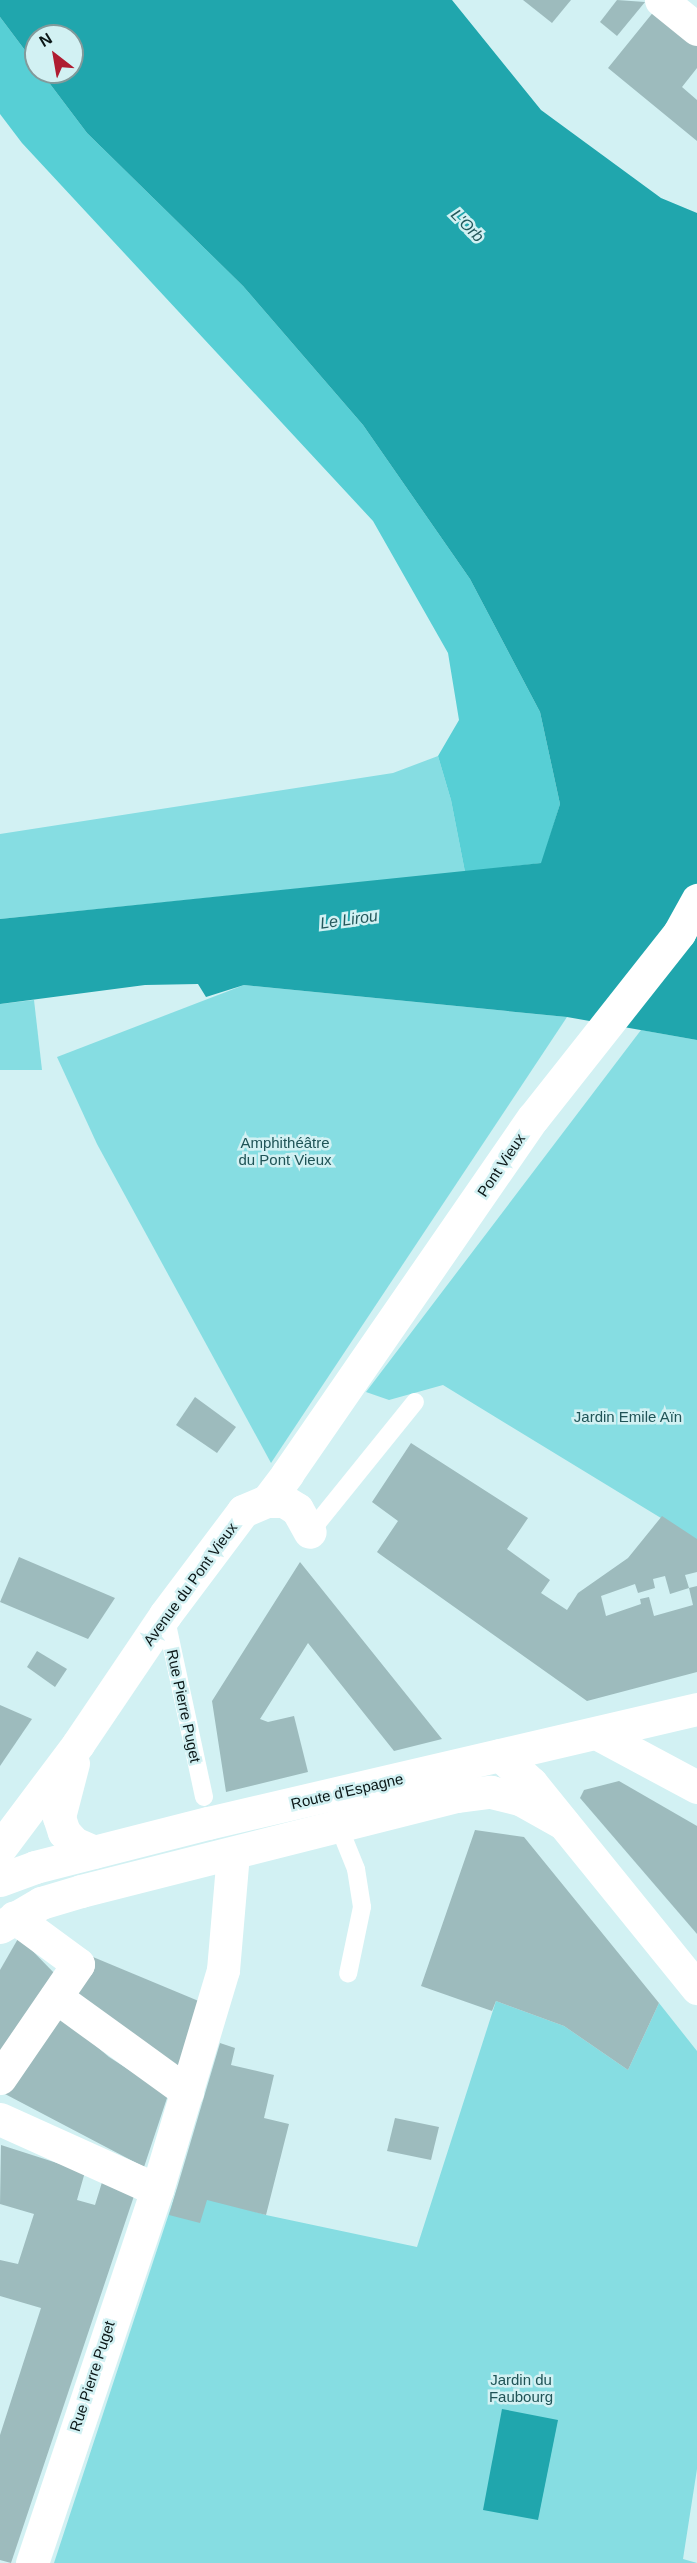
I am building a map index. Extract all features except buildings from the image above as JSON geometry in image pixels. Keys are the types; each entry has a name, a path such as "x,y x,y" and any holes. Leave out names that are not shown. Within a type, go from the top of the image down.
{"street":[{"path":"661,0 697,28"},
{"name":"Pont Vieux","path":"314,1437 533,1118 679,933 697,900"},
{"name":"Avenue du Pont Vieux","path":"0,1848 78,1744 165,1615 243,1511 267,1501 314,1437"},
{"path":"267,1501 284,1501 297,1509 310,1532"},
{"name":"Route d'Espagne","path":"0,1881 94,1852 500,1755 600,1735 697,1709"},
{"path":"600,1735 697,1787"},
{"name":"Avenue du Pont Vieux","path":"78,1744 59,1817 64,1832 74,1843 94,1852"},
{"path":"500,1755 517,1767 697,1988"},
{"name":"Route d'Espagne","path":"18,1916 233,1853 456,1796 491,1792 522,1800 562,1823"},
{"name":"Rue Pierre Puget","path":"32,2563 157,2190 223,1970 233,1853"},
{"path":"0,2078 78,1964 18,1916"},
{"path":"57,1996 187,2092"},
{"path":"0,2119 157,2190"}],"lane":[{"path":"310,1532 415,1402"},
{"name":"Rue Pierre Puget","path":"165,1615 204,1797"},
{"path":"18,1916 81,1879 128,1863 459,1781 500,1755"},
{"path":"339,1827 356,1869 362,1907 348,1974"}],"green space":[{"path":"438,756 451,800 465,872 0,919 0,834 393,773"},
{"name":"Amphithéâtre du Pont Vieux","path":"244,985 567,1017 271,1463 97,1144 57,1057"},
{"path":"34,1000 42,1070 0,1070 0,1004"},
{"name":"Jardin Emile Aïn","path":"641,1030 697,1040 697,1540 443,1385 389,1400 366,1392"},
{"name":"Jardin du Faubourg","path":"496,2001 564,2026 628,2070 659,2003 697,2051 697,2469 683,2559 697,2563 54,2563 177,2189 266,2215 417,2247"}],"shaded area":[{"path":"0,17 24,49 24,84 50,84 87,133 243,286 363,425 470,579 540,712 560,804 542,863 465,872 451,800 438,756 459,720 448,653 373,521 22,143 0,114"}],"water":[{"path":"0,0 452,0 541,110 661,198 697,213 697,1040 567,1017 244,985 206,997 198,984 145,985 0,1004 0,919 541,863 560,804 540,712 470,579 363,425 243,286 87,133 50,84 84,84 84,24 24,24 24,49 0,17"},
{"path":"502,2409 558,2420 538,2520 483,2510"}],"water label":[{"name":"L'Orb","path":"467,226"},
{"name":"Le Lirou","path":"349,920"}]}
